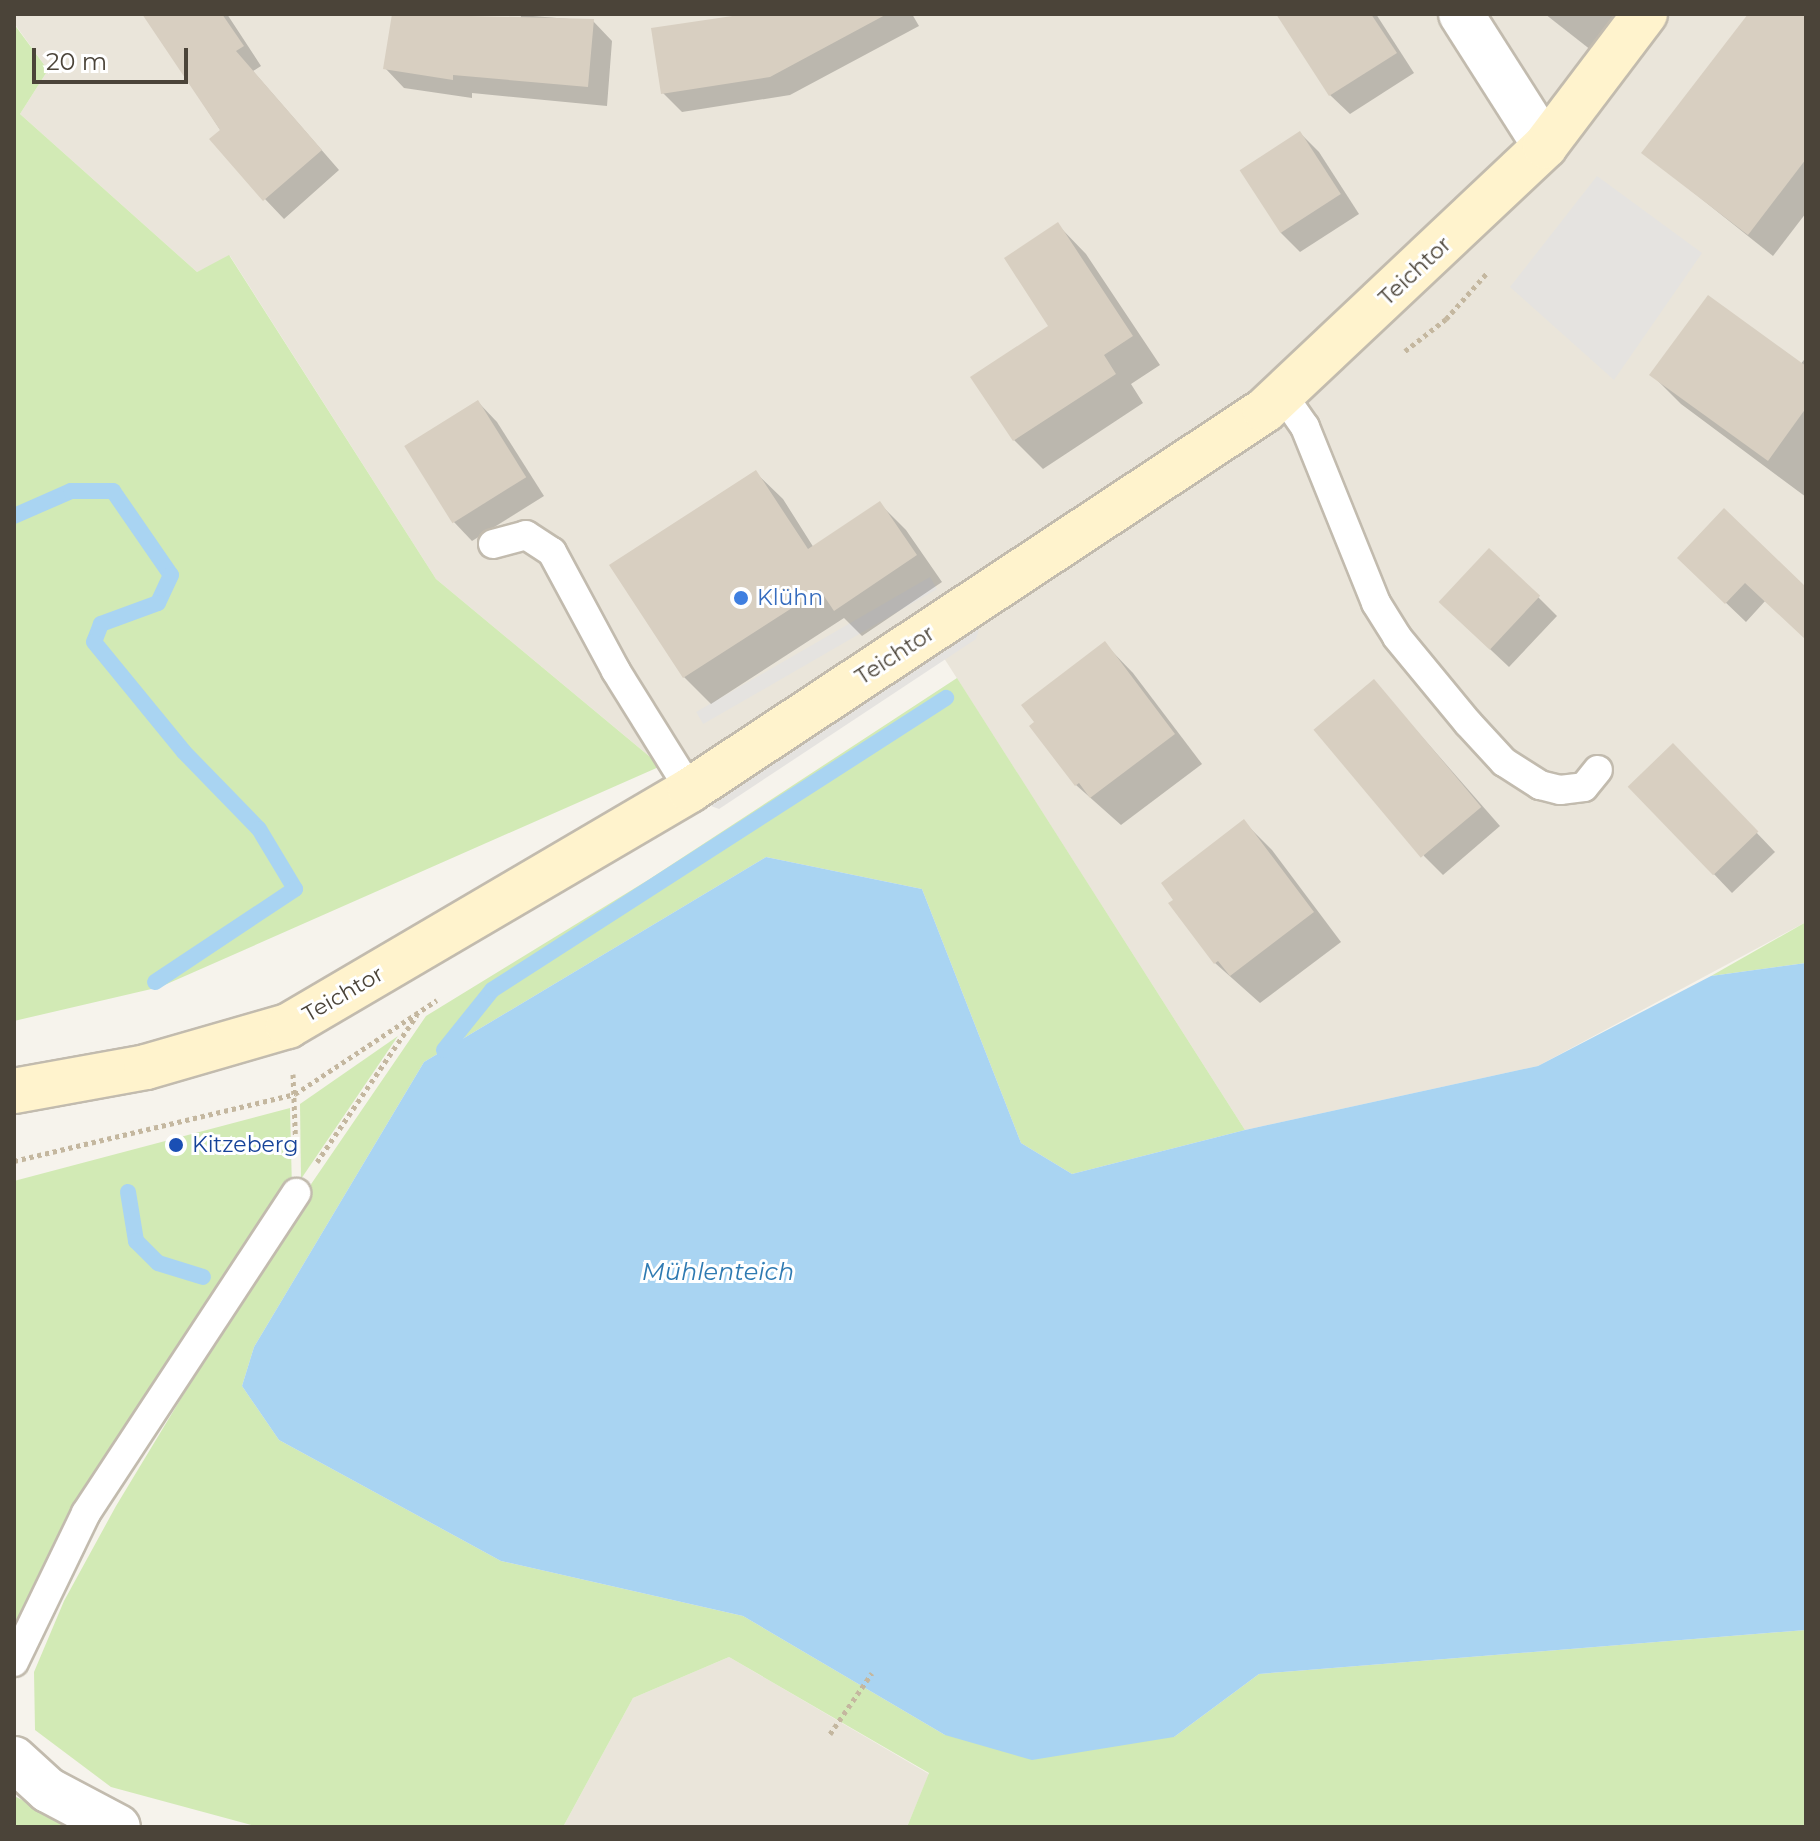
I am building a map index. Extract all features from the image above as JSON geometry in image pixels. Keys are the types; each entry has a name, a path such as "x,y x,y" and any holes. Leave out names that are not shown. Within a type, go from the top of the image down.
{"street":[{"path":"1461,14 1545,146"},
{"name":"Teichtor","path":"14,1091 146,1067 288,1026 690,790 1282,394 1545,146 1645,14"},
{"path":"14,1759 48,1790 118,1827"}],"lane":[{"path":"1282,394 1305,427 1376,603 1397,637 1468,723 1504,762 1540,785 1560,790 1584,787 1598,770"},
{"path":"493,544 526,535 552,552 616,671 690,790"},
{"path":"14,1662 86,1513 296,1193"}],"path":[{"path":"296,1193 419,1012"},
{"path":"288,1026 296,1193"},
{"path":"830,1734 872,1673"}],"shaded area":[{"path":"14,14 1806,14 1806,922 1538,1066 1245,1130 928,633 690,790 436,579 230,256 197,272 20,114 48,70 14,23"},
{"path":"1597,176 1702,253 1614,380 1510,287"},
{"path":"930,577 937,589 703,724 696,712"},
{"path":"981,623 976,639 719,809 703,803"},
{"path":"729,1657 929,1774 907,1827 563,1827 633,1698"}],"green space":[{"path":"14,24 48,70 20,114 197,272 229,255 436,579 661,766 160,987 14,1021"},
{"path":"957,678 1245,1130 1072,1174 1021,1143 922,889 766,857 424,1062 254,1347 242,1386 279,1440 501,1561 743,1616 945,1735 1174,1737 1259,1674 1806,1630 1806,1827 907,1827 929,1773 729,1657 633,1698 563,1827 259,1827 111,1787 35,1730 34,1672 64,1601 116,1506 305,1193 426,1016 648,880"},
{"path":"1806,922 1806,963 1711,976"},
{"path":"398,1036 301,1179 300,1104"},
{"path":"290,1108 292,1189 14,1643 14,1181"},
{"path":"14,1796 78,1827 14,1827"}],"water":[{"name":"Mühlenteich","path":"766,857 922,889 1021,1143 1072,1174 1245,1130 1538,1066 1711,976 1806,963 1806,1630 1259,1674 1174,1737 1032,1760 945,1735 743,1616 501,1561 279,1440 242,1386 254,1347 424,1062"}],"building":[{"path":"142,14 222,14 244,46 236,51 322,150 263,201 209,139 220,130"},
{"path":"392,14 594,19 588,87 453,75 453,80 383,69"},
{"path":"746,14 887,14 770,77 661,94 651,28"},
{"path":"1276,14 1371,14 1397,53 1329,96"},
{"path":"1748,14 1806,14 1806,159 1748,235 1641,153"},
{"path":"1300,131 1341,194 1280,233 1240,170"},
{"path":"1058,222 1133,336 1104,355 1116,374 1013,441 970,377 1048,326 1004,258"},
{"path":"1708,295 1806,366 1806,408 1768,461 1649,375"},
{"path":"478,400 526,477 452,523 404,446"},
{"path":"756,470 808,549 880,501 917,555 834,611 820,590 683,678 609,565"},
{"path":"1724,508 1806,587 1806,640 1745,583 1725,604 1677,558"},
{"path":"1489,548 1540,596 1490,650 1439,602"},
{"path":"1105,641 1175,734 1090,798 1079,783 1075,786 1029,726 1034,722 1021,705"},
{"path":"1374,679 1481,807 1421,858 1313,730"},
{"path":"1673,743 1758,831 1713,875 1628,787"},
{"path":"1244,819 1314,912 1230,976 1218,961 1214,964 1168,903 1173,900 1161,883"}],"waterway":[{"path":"14,516 71,491 113,491 171,575 158,603 101,624 94,642 184,752 259,829 295,889 155,982"},
{"path":"444,1050 492,990 946,698"},
{"path":"128,1192 136,1241 158,1263 203,1277"}],"place":[{"name":"Klühn","path":"741,598"},
{"name":"Kitzeberg","path":"176,1145"}]}
